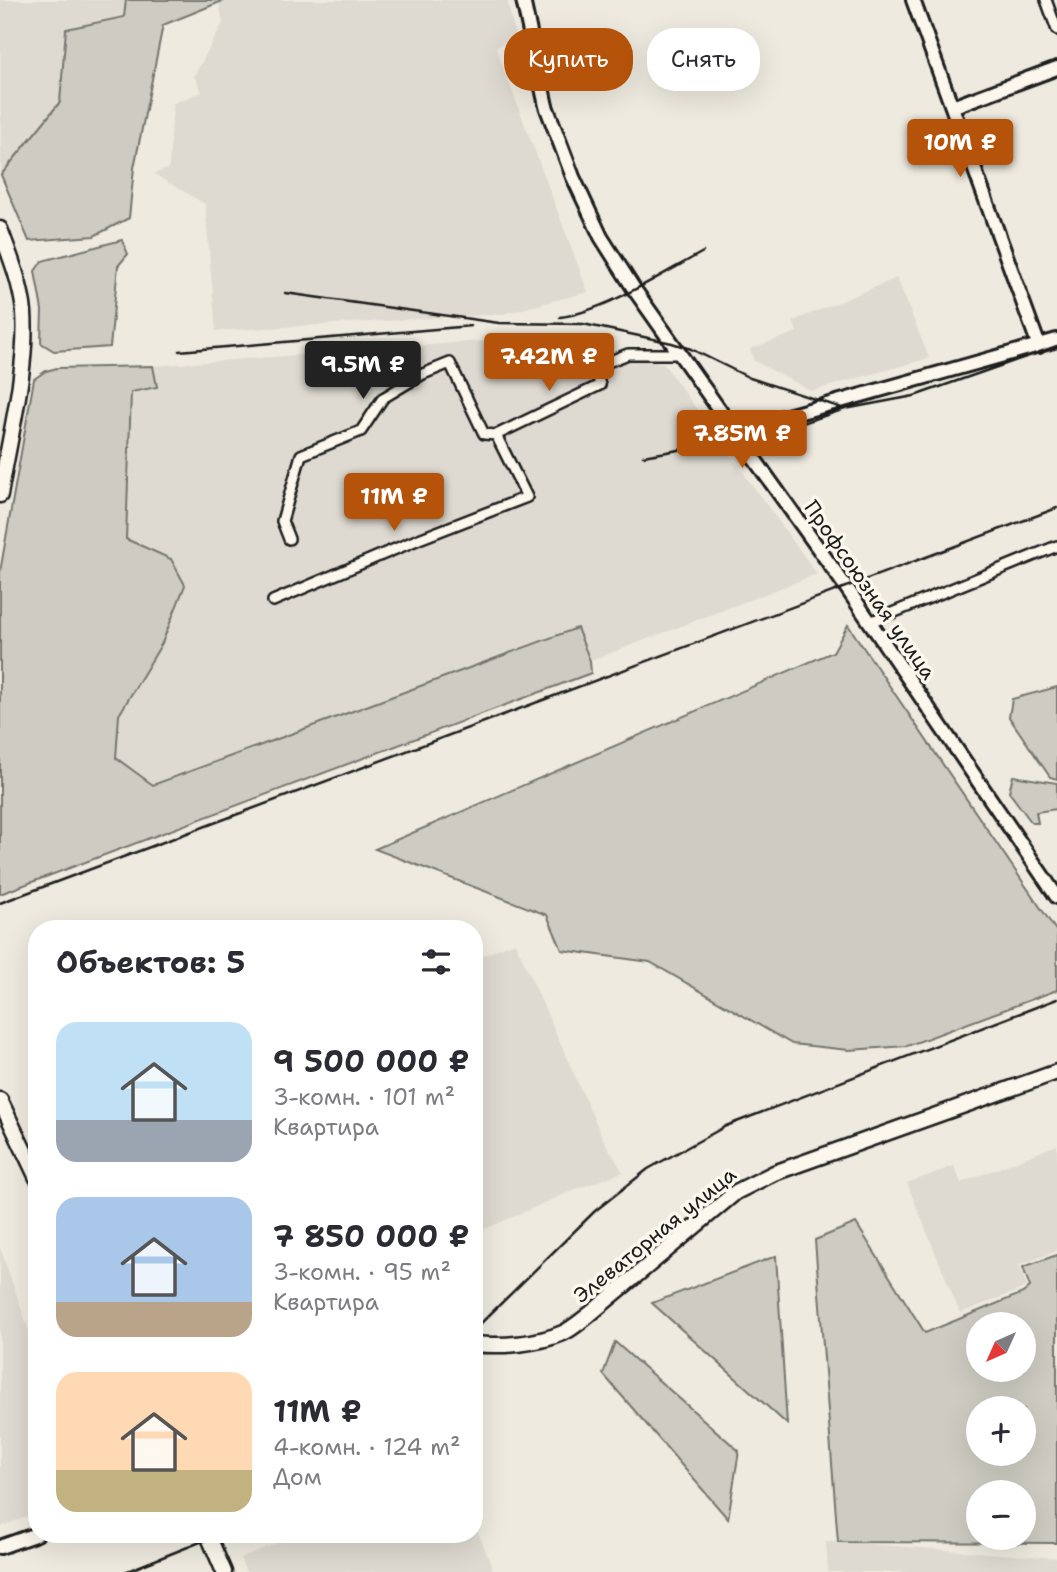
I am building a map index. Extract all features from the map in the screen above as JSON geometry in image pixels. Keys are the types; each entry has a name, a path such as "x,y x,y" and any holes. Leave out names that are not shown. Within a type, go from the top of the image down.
{"main road":[{"name":"Профсоюзная улица","path":"523,0 546,106 573,177 601,237 680,354 870,622 1057,897"},
{"path":"913,0 1039,346"},
{"path":"952,107 1057,68"},
{"path":"0,229 14,265 24,310 25,341 0,495"},
{"path":"734,431 1057,340"},
{"name":"Элеваторная улица","path":"483,1345 532,1341 565,1332 736,1192 774,1173 1057,1072"},
{"path":"0,1100 28,1159"},
{"path":"0,1547 28,1537"},
{"path":"211,1543 224,1572"}],"street":[{"path":"1046,0 1057,30"},
{"path":"289,539 282,520 301,454 361,431 383,398 423,374 450,363 484,434 495,435 600,385 595,367 628,354 680,354"},
{"path":"274,601 419,539 527,497 495,435"},
{"path":"870,622 1057,546"}],"shaded area":[{"path":"0,0 126,0 124,17 66,29 60,102 1,175"},
{"path":"126,0 225,0 163,25 134,168 129,218 94,236 29,241 1,175 60,102 66,29 124,17"},
{"path":"225,0 507,0 513,28 504,28 504,43 496,48 504,69 504,91 512,91 588,292 503,314 216,331 205,204 154,174 169,168 173,103 202,92 194,76 223,23 219,3"},
{"path":"122,240 128,254 118,266 110,347 54,351 41,343 42,310 35,271 42,261"},
{"path":"897,278 929,358 812,391 754,361 750,349 797,332 793,321"},
{"path":"480,341 663,363 817,574 590,661 576,629 153,786 116,759 119,715 162,643 171,559 126,540 131,392 156,387 153,366"},
{"path":"153,366 157,387 131,392 126,539 171,559 185,585 162,643 119,715 116,758 153,785 577,628 590,661 591,673 0,894 0,572 34,379 57,368"},
{"path":"848,625 1057,932 1057,990 907,1046 849,1050 792,1044 650,962 562,950 547,915 375,849 833,652"},
{"path":"1057,687 1057,779 1050,777 1009,717 1012,699"},
{"path":"1013,776 1057,783 1057,809 1036,812 1038,823 1032,823 1009,792"},
{"path":"515,942 603,1139 623,1172 574,1190 483,1230 483,955"},
{"path":"1057,1145 1057,1251 1019,1265 1027,1287 960,1313 907,1183 954,1166 961,1183"},
{"path":"856,1223 925,1333 966,1316 966,1382 1036,1382 1036,1312 976,1312 1023,1293 1030,1287 1023,1267 1057,1255 1057,1543 1036,1543 1036,1480 966,1480 966,1543 838,1542 815,1240"},
{"path":"0,1247 28,1328 28,1516 0,1527"},
{"path":"776,1256 787,1424 652,1303"},
{"path":"615,1342 739,1451 728,1519 603,1374"},
{"path":"826,1541 1057,1558 1057,1572 828,1572"},
{"path":"278,1543 482,1543 492,1567 491,1572 246,1572 240,1558"}],"railway":[{"path":"560,317 614,300 703,252"},
{"path":"285,293 499,323 583,324 691,349 750,378 845,409 914,396 1057,346"},
{"path":"179,351 471,326"},
{"path":"643,456 763,436 845,409"},
{"path":"0,903 1057,508"},
{"path":"483,1321 595,1211 648,1169 726,1126 1057,999"},
{"path":"125,1572 198,1543"}]}
